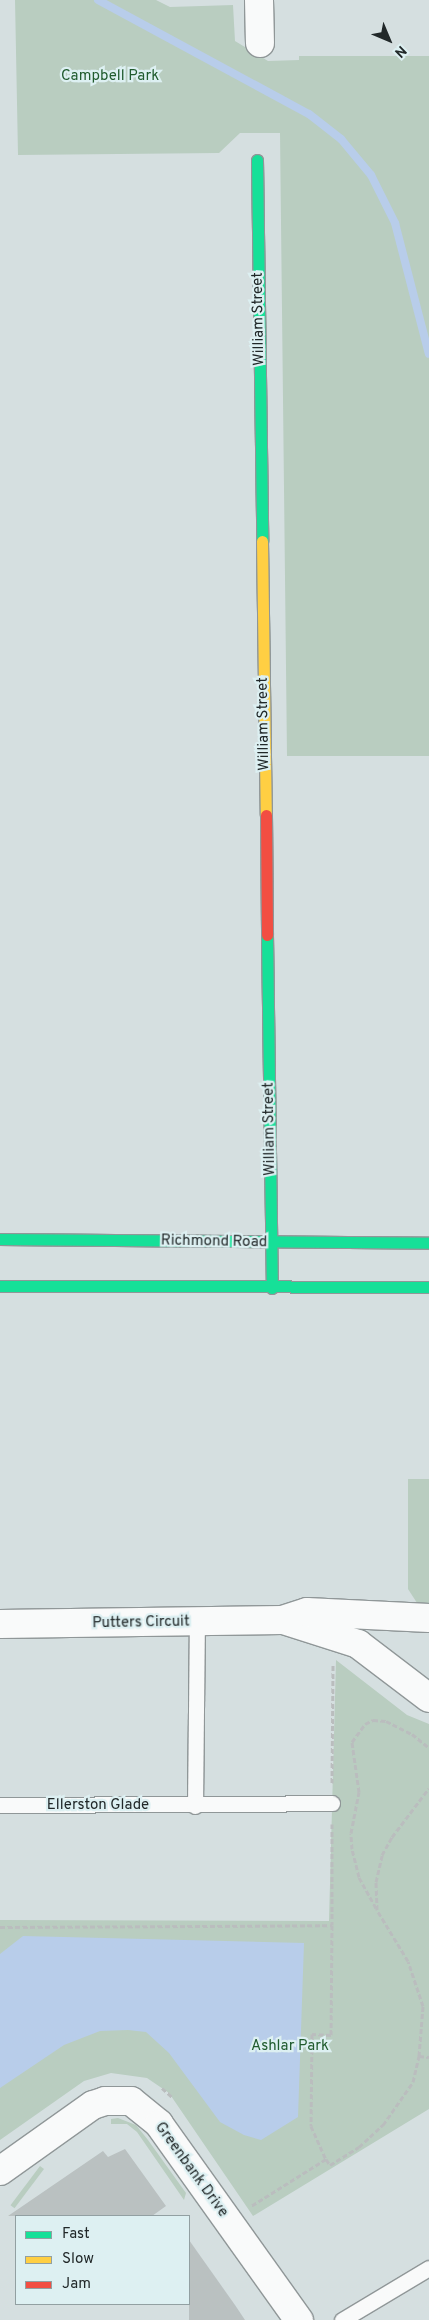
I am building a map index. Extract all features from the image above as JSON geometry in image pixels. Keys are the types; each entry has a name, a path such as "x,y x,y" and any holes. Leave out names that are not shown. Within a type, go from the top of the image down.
{"street":[{"path":"259,0 260,43"},
{"name":"William Street","path":"256,160 272,1288"},
{"name":"Richmond Road","path":"0,1239 429,1243"},
{"path":"0,1286 429,1287"},
{"name":"Putters Circuit","path":"0,1624 282,1620 307,1612 429,1618"},
{"name":"Putters Circuit","path":"282,1620 358,1644 429,1698"},
{"name":"Greenbank Drive","path":"0,2172 93,2105 112,2100 131,2101 159,2124 299,2320"}],"lane":[{"path":"196,1806 197,1622"},
{"name":"Ellerston Glade","path":"0,1805 196,1806 332,1803"},
{"path":"342,2320 429,2268"}],"path":[{"path":"0,1927 332,1925 331,2034 312,2034 311,2126 330,2165 359,2147 383,2125 413,2082 419,2056 423,2006 408,1961 359,1877 352,1849 351,1834 359,1792 352,1742 364,1724 373,1720 386,1721 429,1748"},
{"path":"377,1910 376,1882 382,1855 392,1837 429,1788"},
{"path":"419,2056 429,2057"},
{"path":"251,2206 326,2159"}],"green space":[{"name":"Campbell Park","path":"15,0 156,0 170,7 233,5 235,41 268,61 299,60 299,56 429,56 429,756 287,756 280,133 240,133 219,153 18,155"},
{"path":"408,1479 429,1479 429,1608 419,1606 408,1589"},
{"name":"Ashlar Park","path":"336,1660 407,1715 429,1724 429,2109 253,2216 169,2093 147,2078 111,2073 84,2081 0,2140 0,1920 329,1921"},
{"path":"118,2118 136,2125 186,2193 184,2200 137,2132 127,2124 111,2124 111,2119"},
{"path":"40,2166 44,2169 15,2208 11,2205"}],"water":[{"path":"23,1936 304,1943 298,2117 261,2140 244,2135 220,2122 169,2053 146,2032 128,2030 100,2031 64,2045 0,2088 0,1954"}],"building":[{"path":"125,2149 166,2206 153,2215 8,2216 103,2151 108,2157"},
{"path":"190,2241 245,2320 189,2320 190,2305"}],"waterway":[{"path":"98,0 309,114 341,139 371,175 395,223 429,354"}],"traffic: fast":[{"path":"257,160 262,541"},
{"path":"267,935 272,1288"},
{"path":"0,1239 429,1243"},
{"path":"0,1286 429,1287"}],"traffic: slow":[{"path":"262,541 266,815"}],"traffic: jam":[{"path":"266,815 267,935"}]}
